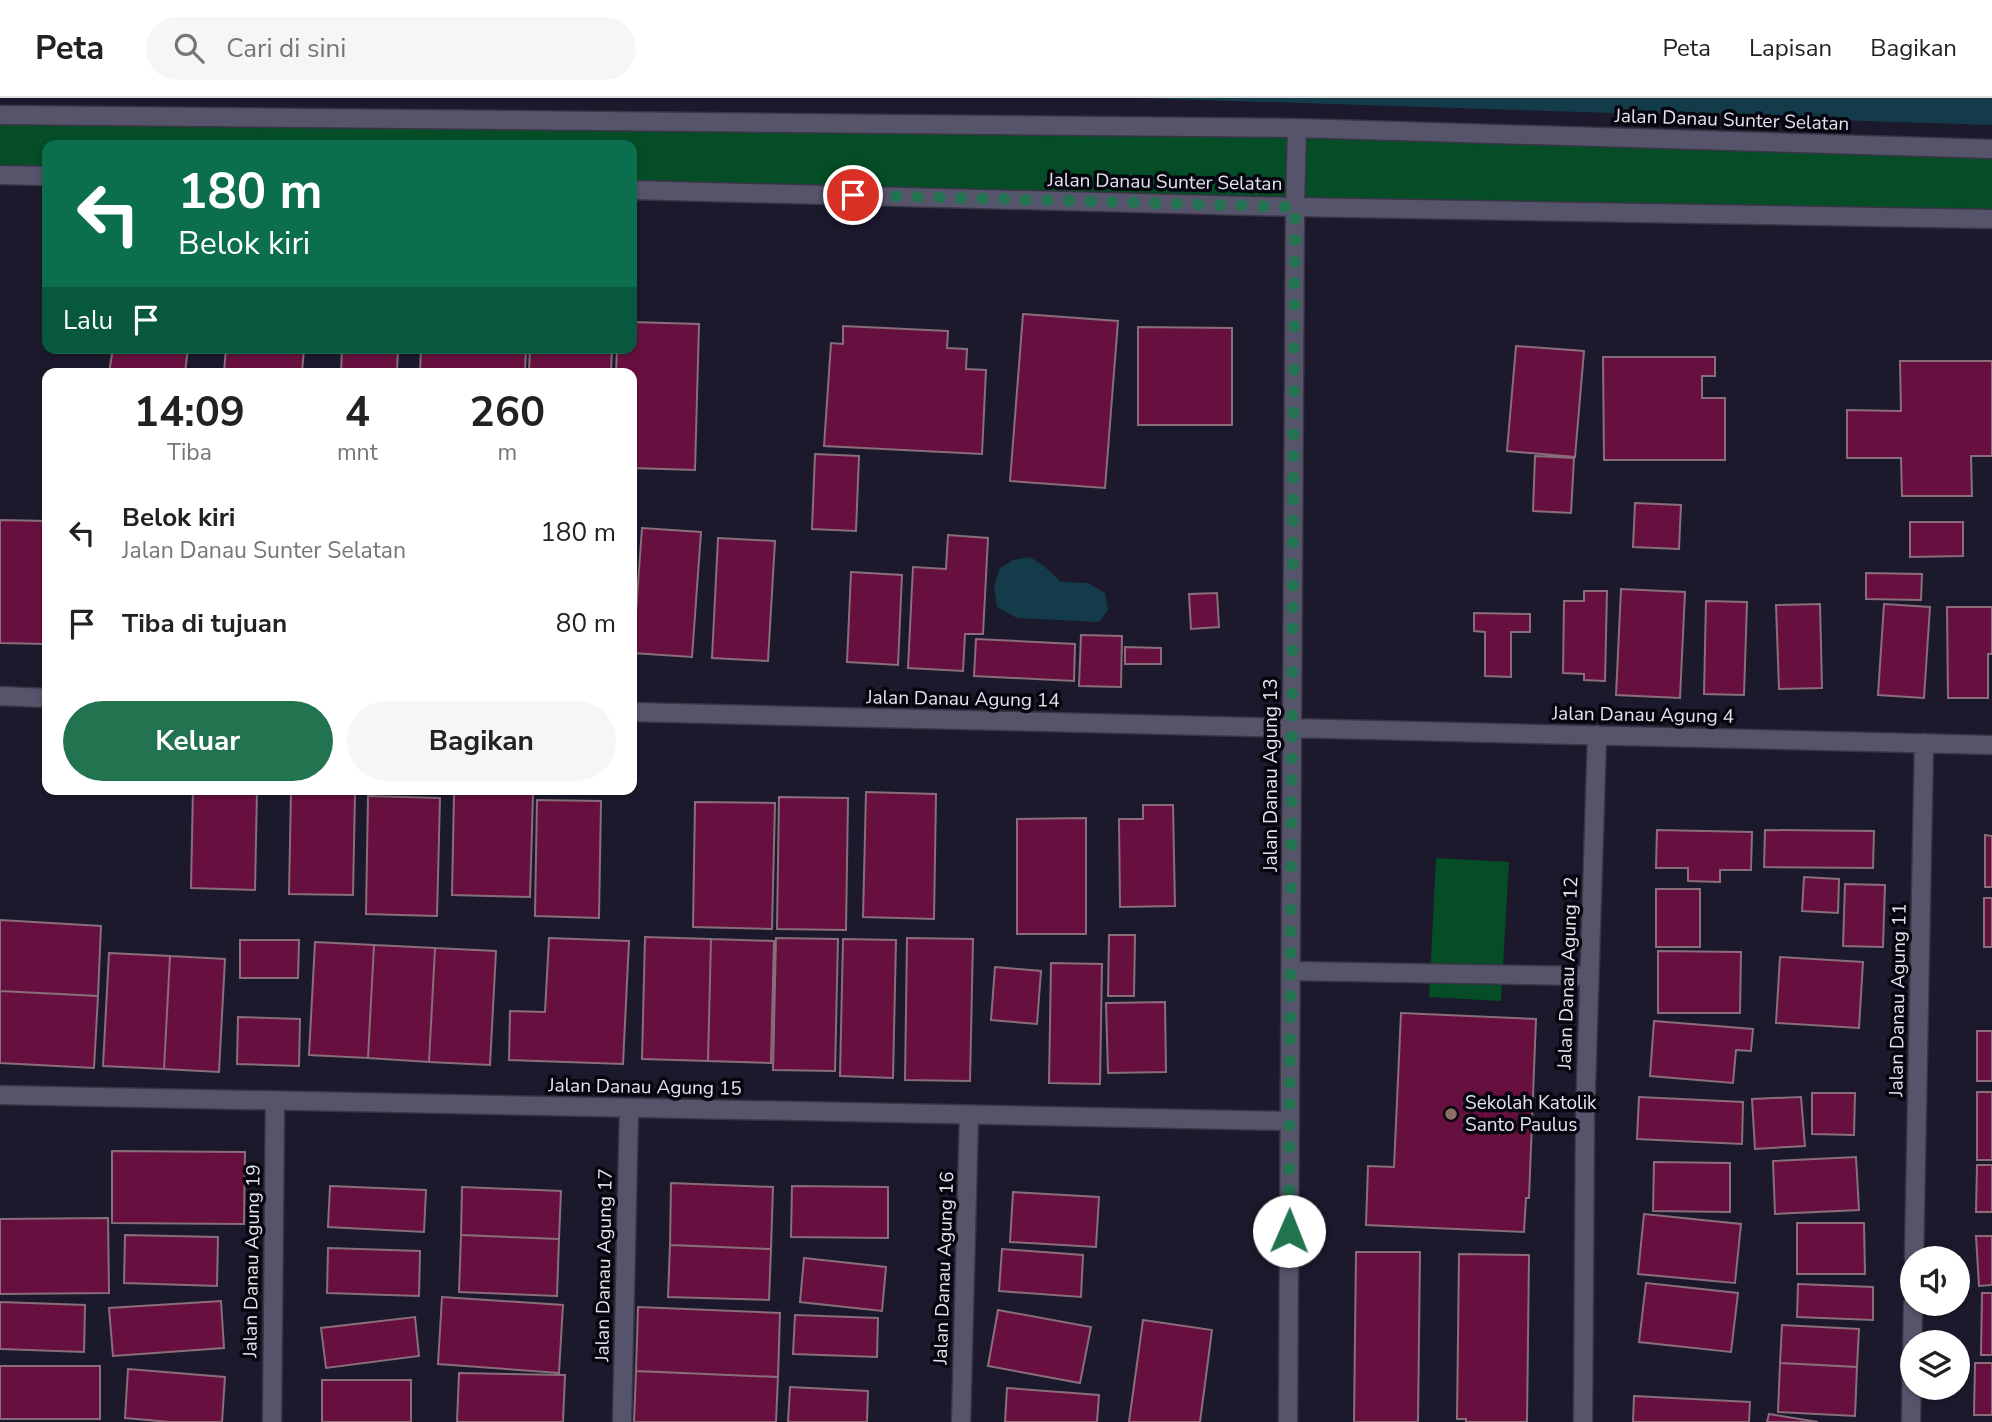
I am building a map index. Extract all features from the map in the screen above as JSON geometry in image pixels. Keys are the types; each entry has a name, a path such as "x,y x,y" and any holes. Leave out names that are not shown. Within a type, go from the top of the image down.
{"street":[{"name":"Jalan Danau Sunter Selatan","path":"0,115 1297,128 1992,149"},
{"name":"Jalan Danau Agung 13","path":"1288,1422 1297,128"},
{"path":"0,175 42,176"},
{"name":"Jalan Danau Sunter Selatan","path":"637,190 1295,207 1992,219"},
{"path":"0,696 42,698"},
{"name":"Jalan Danau Agung 14","path":"637,712 1293,728"},
{"name":"Jalan Danau Agung 4","path":"1293,728 1992,745"},
{"name":"Jalan Danau Agung 12","path":"1583,1422 1585,1118 1597,735"},
{"name":"Jalan Danau Agung 11","path":"1914,1246 1924,743"},
{"path":"1291,971 1589,976"},
{"name":"Jalan Danau Agung 15","path":"0,1095 1290,1121"},
{"name":"Jalan Danau Agung 19","path":"272,1422 275,1101"},
{"name":"Jalan Danau Agung 17","path":"622,1422 629,1108"},
{"name":"Jalan Danau Agung 16","path":"961,1422 969,1115"},
{"path":"1911,1422 1913,1316"}],"green space":[{"path":"0,115 1297,128 1992,149 1992,219 637,190 637,140 42,140 42,176 0,175"},
{"path":"1436,858 1509,862 1501,1001 1429,997"}],"water":[{"path":"1140,98 1992,98 1992,125"},
{"path":"1030,557 1061,582 1088,583 1105,593 1108,610 1099,622 1017,618 997,607 994,586 1000,568 1013,560"}],"building":[{"path":"1023,314 1118,321 1105,488 1010,481"},
{"path":"637,322 699,324 695,470 637,468 637,368 616,368 617,354 637,354"},
{"path":"843,326 948,331 947,348 967,349 966,369 986,370 982,454 824,446 831,343 843,344"},
{"path":"1138,327 1232,328 1232,425 1138,425"},
{"path":"1516,346 1584,351 1575,457 1507,451"},
{"path":"112,354 187,354 186,368 110,368"},
{"path":"226,354 304,354 302,368 224,368"},
{"path":"342,354 398,354 397,368 341,368"},
{"path":"421,354 526,354 525,368 420,368"},
{"path":"530,354 612,354 611,368 529,368"},
{"path":"1603,357 1715,357 1715,376 1702,376 1702,398 1725,398 1725,460 1604,460"},
{"path":"1900,361 1992,361 1992,456 1971,456 1972,496 1902,496 1901,458 1847,458 1847,410 1901,411"},
{"path":"815,454 859,456 856,531 812,529"},
{"path":"1535,456 1574,458 1571,513 1533,511"},
{"path":"1635,503 1681,505 1679,549 1633,547"},
{"path":"0,520 42,521 42,644 0,643"},
{"path":"1910,522 1963,522 1963,556 1910,557"},
{"path":"642,528 701,532 692,657 637,653 637,597"},
{"path":"948,535 988,538 983,634 965,634 963,671 908,668 913,567 946,569"},
{"path":"718,538 775,541 768,661 712,658"},
{"path":"851,572 902,575 898,665 847,662"},
{"path":"1866,573 1922,574 1921,600 1866,599"},
{"path":"1621,589 1685,592 1680,698 1616,695"},
{"path":"1584,591 1607,591 1605,681 1584,680 1584,674 1563,673 1564,601 1584,601"},
{"path":"1217,593 1219,627 1191,629 1189,594"},
{"path":"1706,601 1747,602 1744,695 1704,694"},
{"path":"1820,604 1822,688 1779,689 1776,605"},
{"path":"1884,604 1930,607 1924,698 1878,695"},
{"path":"1947,607 1992,607 1988,698 1948,698"},
{"path":"1474,613 1530,614 1530,632 1511,632 1511,677 1485,676 1485,632 1474,631"},
{"path":"1081,635 1122,636 1121,687 1079,686"},
{"path":"976,639 1075,644 1074,681 974,676"},
{"path":"1125,647 1161,648 1161,664 1125,664"},
{"path":"866,792 936,794 934,919 863,917"},
{"path":"193,795 257,795 255,890 191,888"},
{"path":"291,795 355,795 353,895 289,894"},
{"path":"454,795 533,795 530,897 452,895"},
{"path":"368,796 440,798 437,916 366,914"},
{"path":"779,797 848,798 846,930 777,929"},
{"path":"537,800 601,801 599,918 535,916"},
{"path":"695,802 775,803 772,929 693,927"},
{"path":"1143,805 1173,805 1175,906 1120,907 1119,819 1143,819"},
{"path":"1086,818 1086,934 1017,934 1017,819"},
{"path":"1657,830 1752,832 1751,870 1720,870 1720,882 1688,881 1688,868 1656,868"},
{"path":"1765,830 1874,831 1873,868 1764,867"},
{"path":"1985,835 1992,836 1992,887 1985,887"},
{"path":"1804,877 1839,879 1838,913 1802,911"},
{"path":"1845,884 1885,885 1883,947 1843,946"},
{"path":"1656,889 1700,889 1700,947 1656,947"},
{"path":"1984,898 1992,898 1992,947 1984,947"},
{"path":"0,920 101,926 98,996 0,991"},
{"path":"1109,935 1135,935 1134,996 1108,996"},
{"path":"645,937 711,939 708,1061 642,1059"},
{"path":"549,938 629,941 623,1064 509,1060 510,1011 545,1012"},
{"path":"776,938 838,939 835,1071 773,1070"},
{"path":"907,938 973,939 970,1081 905,1080"},
{"path":"711,939 774,941 771,1063 708,1061"},
{"path":"843,939 896,940 893,1078 840,1076"},
{"path":"240,940 299,940 298,978 240,978"},
{"path":"315,942 374,945 368,1058 309,1055"},
{"path":"374,945 435,948 429,1062 368,1058"},
{"path":"435,948 496,951 490,1065 429,1062"},
{"path":"1658,951 1741,952 1740,1013 1658,1013"},
{"path":"109,953 170,956 164,1069 103,1066"},
{"path":"170,956 225,959 219,1072 164,1069"},
{"path":"1780,957 1863,962 1859,1028 1776,1023"},
{"path":"1051,963 1102,964 1100,1084 1049,1083"},
{"path":"995,967 1041,971 1037,1024 991,1020"},
{"path":"0,991 98,996 94,1068 0,1063"},
{"path":"1165,1002 1166,1072 1108,1073 1106,1003"},
{"path":"1401,1013 1536,1019 1529,1198 1526,1198 1524,1232 1366,1225 1368,1166 1394,1167"},
{"path":"238,1017 300,1019 299,1066 237,1064"},
{"path":"1654,1021 1753,1029 1751,1051 1736,1050 1733,1083 1650,1076"},
{"path":"1977,1031 1992,1031 1992,1081 1977,1081"},
{"path":"1977,1092 1992,1092 1992,1160 1977,1160"},
{"path":"1812,1093 1855,1093 1854,1135 1812,1134"},
{"path":"1639,1097 1743,1102 1742,1144 1637,1139"},
{"path":"1801,1097 1805,1146 1755,1149 1752,1099"},
{"path":"112,1151 245,1152 244,1224 112,1223"},
{"path":"1856,1157 1859,1210 1775,1214 1773,1161"},
{"path":"1654,1162 1730,1163 1730,1212 1653,1211"},
{"path":"1977,1165 1992,1165 1992,1212 1976,1212"},
{"path":"671,1183 773,1187 771,1249 670,1245"},
{"path":"330,1186 426,1190 424,1232 328,1227"},
{"path":"792,1186 888,1187 888,1238 791,1237"},
{"path":"462,1187 561,1191 559,1239 461,1235"},
{"path":"1013,1192 1099,1197 1096,1247 1010,1242"},
{"path":"1644,1214 1741,1224 1735,1283 1638,1274"},
{"path":"108,1218 109,1293 0,1294 0,1219"},
{"path":"1797,1223 1864,1223 1865,1274 1797,1274"},
{"path":"125,1235 218,1237 217,1286 124,1283"},
{"path":"461,1235 559,1239 557,1296 459,1292"},
{"path":"1976,1236 1992,1236 1992,1285 1979,1286"},
{"path":"670,1245 771,1249 769,1300 668,1297"},
{"path":"328,1248 420,1251 419,1296 327,1293"},
{"path":"1002,1249 1083,1255 1081,1297 999,1291"},
{"path":"1356,1252 1420,1252 1418,1422 1354,1422"},
{"path":"1459,1254 1529,1255 1527,1422 1466,1422 1466,1419 1457,1419"},
{"path":"804,1258 886,1267 882,1311 800,1302"},
{"path":"1646,1283 1738,1293 1731,1352 1639,1342"},
{"path":"1798,1284 1873,1287 1873,1320 1797,1317"},
{"path":"1982,1293 1992,1293 1992,1355 1981,1355"},
{"path":"442,1297 563,1305 559,1373 438,1364"},
{"path":"221,1301 224,1348 113,1356 109,1308"},
{"path":"0,1302 85,1305 84,1352 0,1349"},
{"path":"638,1307 780,1313 778,1377 636,1371"},
{"path":"998,1310 1091,1327 1080,1383 988,1366"},
{"path":"795,1315 878,1318 877,1357 793,1354"},
{"path":"415,1317 419,1356 326,1368 321,1328"},
{"path":"1143,1320 1212,1330 1200,1422 1129,1422"},
{"path":"1782,1325 1859,1329 1857,1367 1780,1363"},
{"path":"1780,1363 1857,1367 1855,1416 1778,1412"},
{"path":"1975,1363 1992,1363 1992,1415 1974,1415"},
{"path":"0,1366 100,1366 100,1419 0,1419"},
{"path":"128,1369 225,1377 222,1422 170,1422 125,1418"},
{"path":"636,1371 778,1377 776,1422 634,1422"},
{"path":"459,1373 565,1375 563,1422 457,1422"},
{"path":"322,1380 411,1380 411,1422 322,1422"},
{"path":"790,1387 868,1391 867,1422 788,1422"},
{"path":"1007,1388 1099,1395 1097,1422 1005,1422"},
{"path":"1634,1396 1750,1402 1749,1422 1633,1422"},
{"path":"1769,1414 1818,1422 1767,1422"}],"place":[{"name":"Sekolah Katolik Santo Paulus","path":"1451,1114"}],"route":[{"path":"853,195 1295,207 1289,1231"}]}
